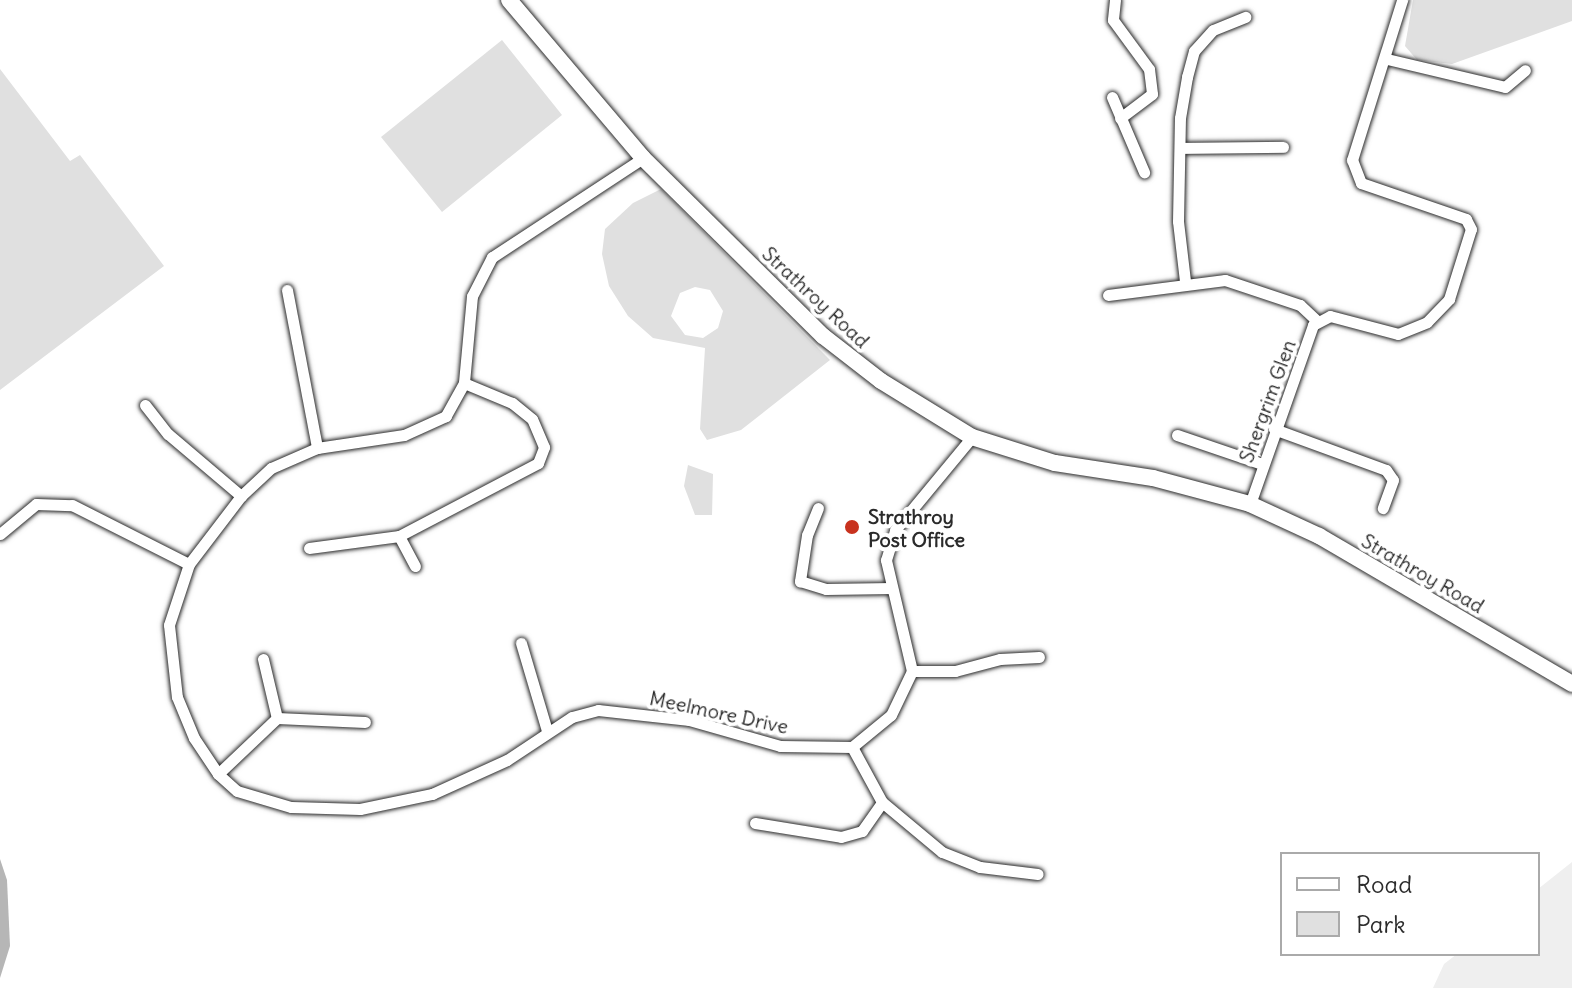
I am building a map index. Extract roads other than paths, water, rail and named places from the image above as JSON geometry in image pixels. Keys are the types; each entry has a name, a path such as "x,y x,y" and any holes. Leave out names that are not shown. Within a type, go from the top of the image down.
{"street":[{"path":"1115,0 1113,20 1149,69 1152,94 1120,118"},
{"name":"Shergrim Glen","path":"1250,504 1274,429 1317,321 1330,316 1398,334 1427,322 1449,299 1471,229 1466,219 1361,183 1352,160 1387,59 1402,0"},
{"name":"Strathroy Road","path":"514,6 643,158 823,336 881,381 972,437 1078,468 1215,493 1250,504 1319,536 1572,684"},
{"path":"1185,281 1178,221 1180,118 1194,51 1213,30 1246,17"},
{"path":"1387,59 1505,87 1525,70"},
{"path":"1112,97 1144,172"},
{"path":"1180,148 1283,147"},
{"name":"Meelmore Drive","path":"643,158 492,257 472,296 464,383 458,401 432,426 317,448 271,468 241,496 189,564 169,625 169,651 177,697 218,774 237,791 291,807 360,809 432,794 475,777 547,731 598,710 689,720 780,746 852,747"},
{"path":"1108,295 1185,281 1225,280 1261,289 1300,305 1317,321"},
{"path":"287,290 317,448"},
{"path":"309,548 399,536 538,463 544,447 532,419 512,403 464,383"},
{"path":"145,405 168,434 241,496"},
{"path":"1274,429 1386,470 1393,480 1383,508"},
{"path":"1177,435 1262,464"},
{"path":"972,437 895,530 886,560 912,671 879,729 852,747 882,802 942,852 980,867 1038,874"},
{"path":"0,534 36,504 72,505 189,564"},
{"path":"818,508 807,535 800,581 826,589 892,588"},
{"path":"399,536 415,566"},
{"path":"521,643 547,731"},
{"path":"912,671 955,671 1000,659 1039,657"},
{"path":"263,659 277,718"},
{"path":"218,774 277,718 365,722"},
{"path":"755,823 841,837 862,831 882,802"}],"place":[{"name":"Strathroy Post Office","path":"852,527"}]}
